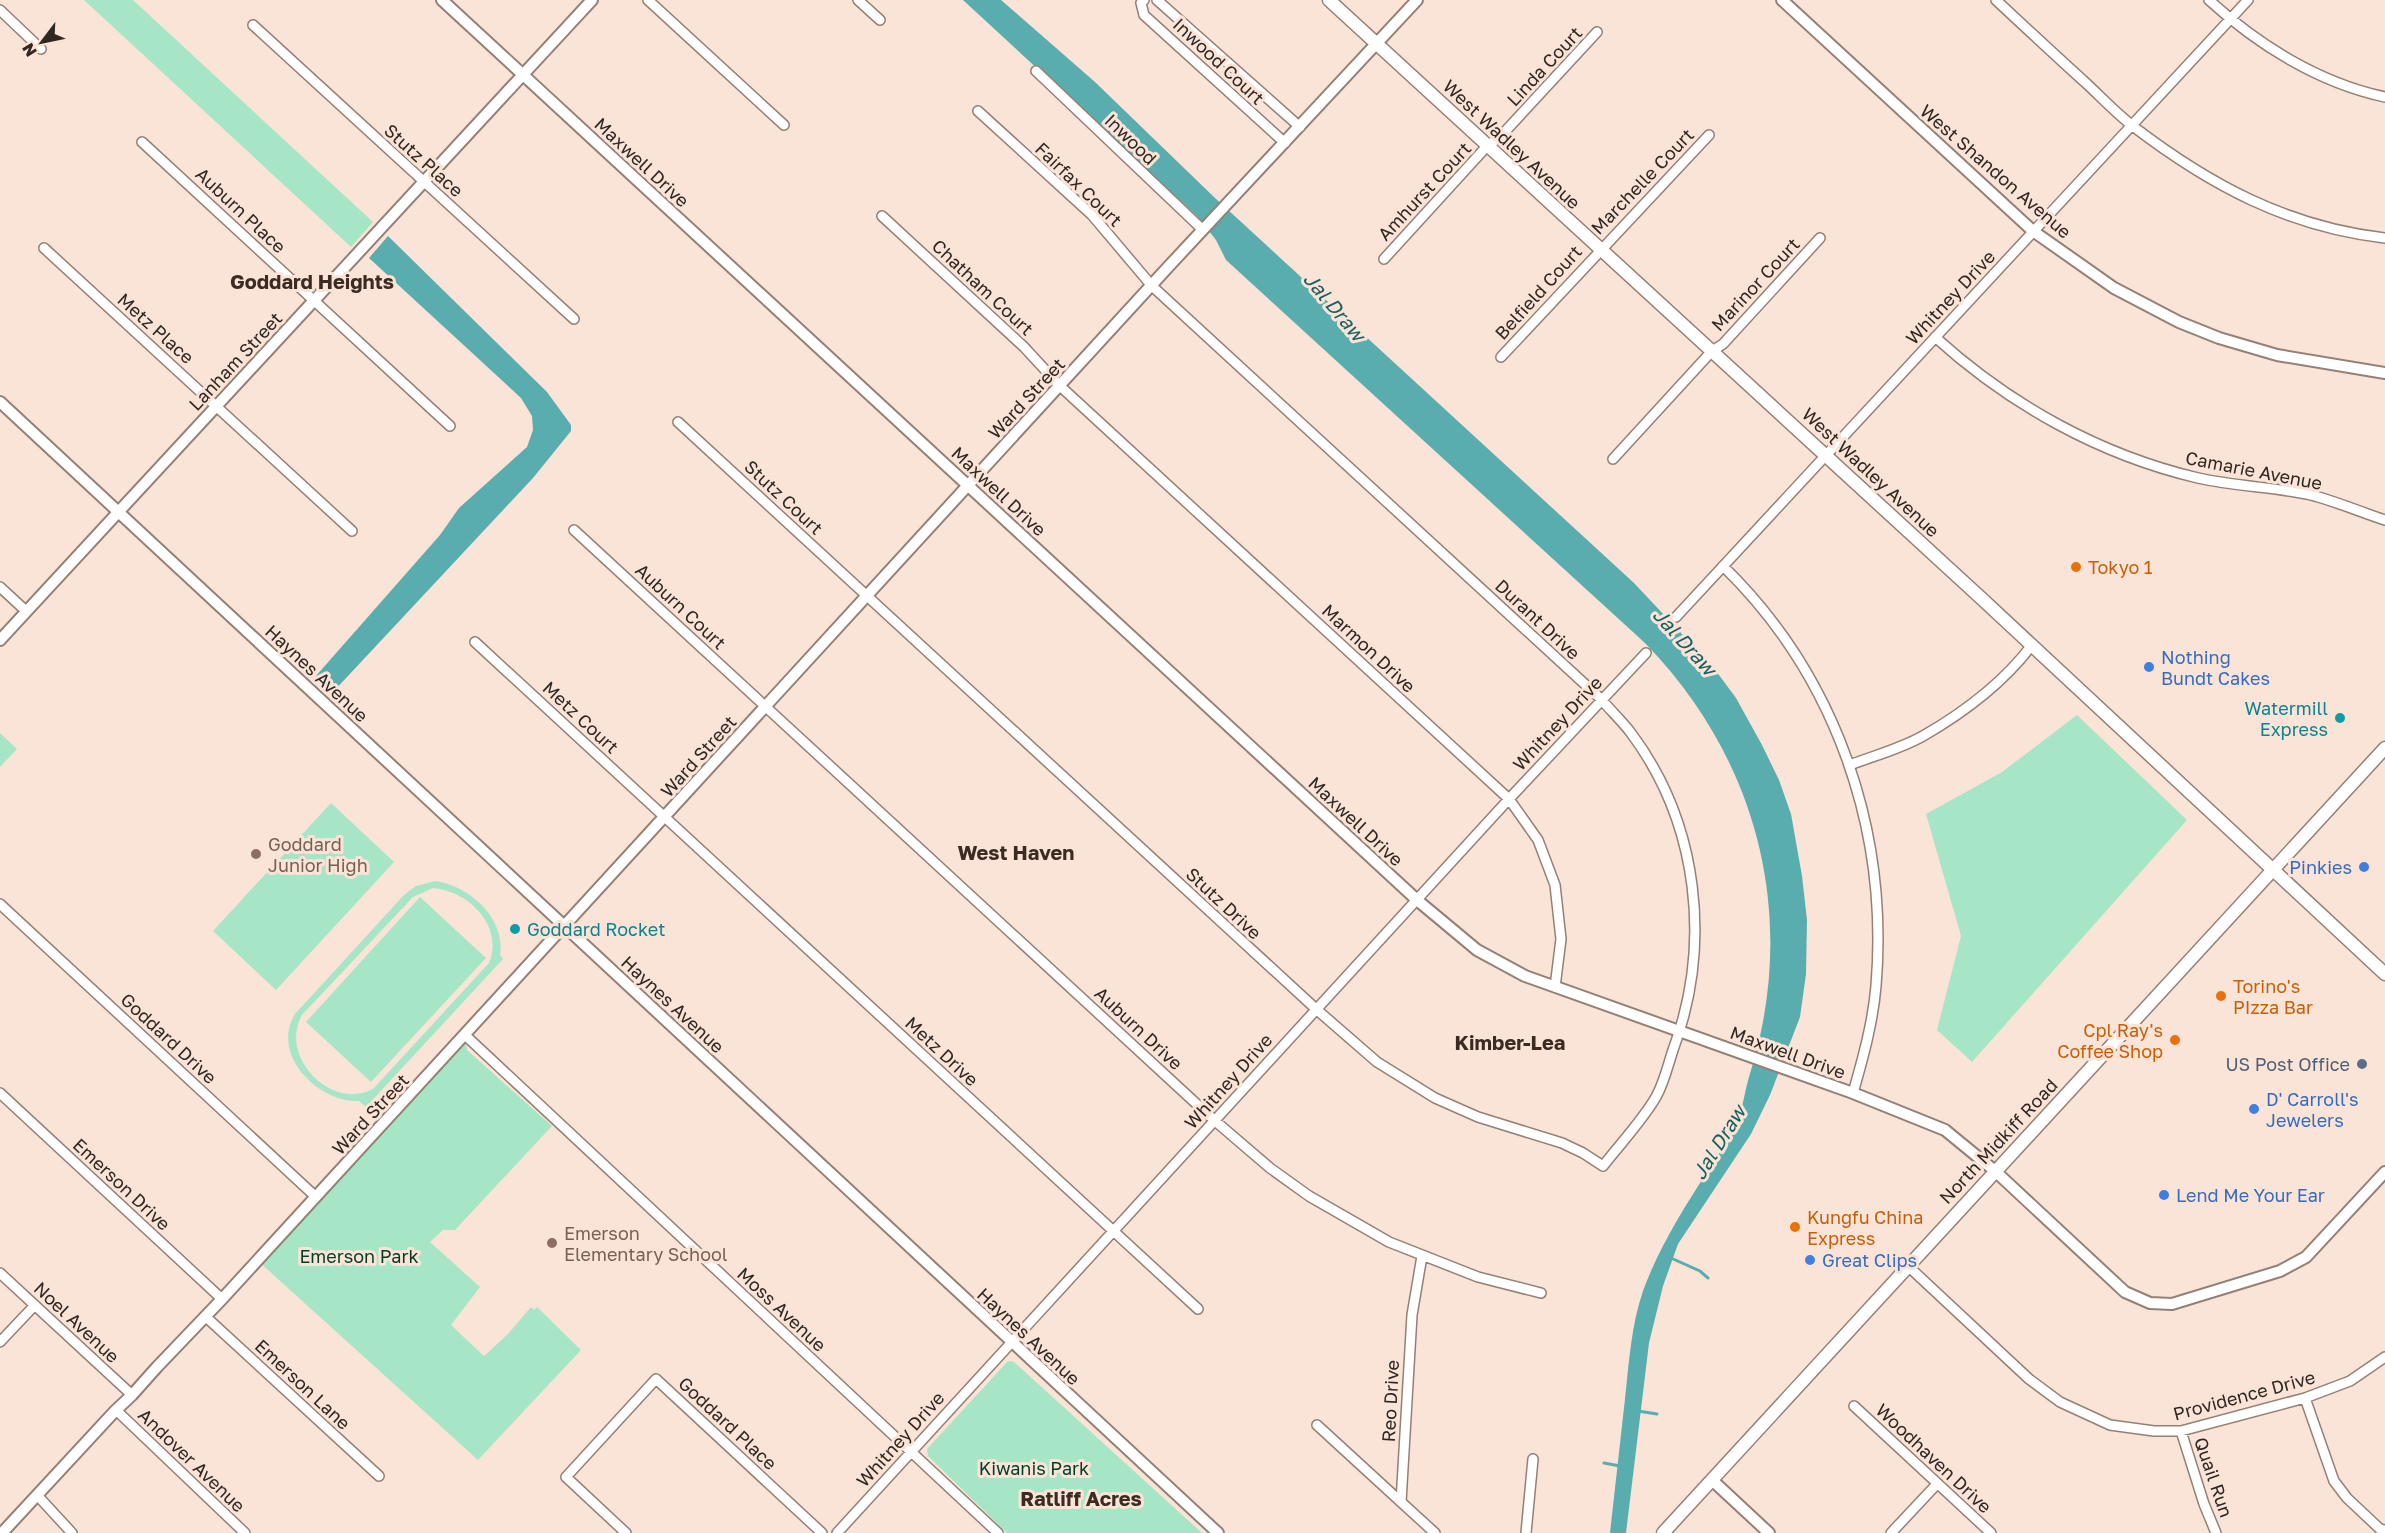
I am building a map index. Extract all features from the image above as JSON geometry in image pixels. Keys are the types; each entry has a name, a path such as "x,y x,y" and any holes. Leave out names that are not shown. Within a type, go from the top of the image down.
{"main road":[{"name":"West Wadley Avenue","path":"1329,0 2032,645 2385,974"},
{"name":"North Midkiff Road","path":"1663,1533 2385,748"}],"street":[{"name":"Maxwell Drive","path":"442,0 1417,900 1477,950 1525,976 1780,1066 1945,1130 1995,1172 2125,1292 2150,1303 2172,1304 2280,1271 2306,1257 2385,1172"},
{"name":"Lanham Street","path":"0,640 592,0"},
{"path":"648,0 784,125"},
{"path":"858,0 880,20"},
{"name":"Inwood Court","path":"1144,0 1141,3 1144,15 1285,143"},
{"name":"Inwood Court","path":"1157,0 1300,127"},
{"name":"Ward Street","path":"2,1533 206,1317 968,485 1417,0"},
{"name":"West Shandon Avenue","path":"1782,0 2033,231 2114,288 2179,322 2209,334 2277,355 2385,373"},
{"path":"1996,0 2132,126 2202,176 2271,209 2319,225 2385,238"},
{"path":"2209,0 2230,20 2295,64 2363,93 2385,97"},
{"name":"Whitney Drive","path":"1676,617 2248,0"},
{"path":"0,10 41,49"},
{"name":"Stutz Place","path":"253,25 574,319"},
{"name":"Linda Court","path":"1488,145 1499,138 1597,32"},
{"name":"Inwood","path":"1036,71 1203,230"},
{"name":"Fairfax Court","path":"978,111 1092,215 1152,286"},
{"name":"Marchelle Court","path":"1600,249 1613,240 1709,135"},
{"name":"Auburn Place","path":"142,142 450,426"},
{"name":"Amhurst Court","path":"1384,259 1488,145"},
{"name":"Chatham Court","path":"882,216 1024,347 1060,386"},
{"name":"Marinor Court","path":"1613,459 1820,238"},
{"name":"Metz Place","path":"44,248 352,531"},
{"name":"Belfield Court","path":"1501,357 1600,249"},
{"name":"Durant Drive","path":"1152,286 1601,699 1631,733 1656,771 1675,813 1688,857 1697,932 1691,989 1681,1030 1656,1097 1603,1166"},
{"name":"Camarie Avenue","path":"1935,337 1951,352 2032,411 2076,435 2120,453 2199,478 2309,495 2385,520"},
{"name":"Marmon Drive","path":"1060,386 1509,799 1538,840 1555,885 1561,939 1554,987"},
{"name":"Haynes Avenue","path":"0,402 1218,1533"},
{"name":"Stutz Court","path":"678,422 867,596"},
{"name":"Auburn Court","path":"574,530 765,706"},
{"path":"1723,566 1764,610 1800,660 1830,716 1850,765 1866,819 1878,916 1876,988 1865,1050 1853,1093"},
{"path":"0,587 26,611"},
{"name":"Stutz Drive","path":"867,596 1316,1010 1377,1062 1435,1098 1478,1117 1562,1143 1603,1166"},
{"name":"Metz Court","path":"475,642 665,817"},
{"path":"1850,765 1921,737 1964,711 2011,669 2032,645"},
{"name":"Whitney Drive","path":"837,1533 1509,799 1646,653"},
{"name":"Auburn Drive","path":"765,706 1270,1168 1309,1196 1389,1242 1478,1277 1541,1293"},
{"name":"Metz Drive","path":"665,817 1198,1309"},
{"name":"Goddard Drive","path":"0,904 316,1197"},
{"name":"Moss Avenue","path":"465,1035 998,1533"},
{"name":"Emerson Drive","path":"0,1093 222,1299"},
{"name":"Reo Drive","path":"1401,1502 1412,1315 1422,1256"},
{"name":"Providence Drive","path":"1908,1266 2029,1379 2060,1402 2109,1425 2154,1431 2181,1431 2305,1398 2350,1381 2385,1357"},
{"name":"Noel Avenue","path":"0,1273 132,1395"},
{"path":"0,1342 35,1305"},
{"name":"Emerson Lane","path":"206,1317 379,1476"},
{"name":"Goddard Place","path":"626,1533 566,1477 657,1379 822,1533"},
{"path":"2305,1398 2334,1481 2347,1498 2380,1529 2385,1530"},
{"name":"Woodhaven Drive","path":"1854,1406 1991,1533"},
{"name":"Andover Avenue","path":"116,1410 245,1533"},
{"path":"1317,1425 1435,1533"},
{"name":"Quail Run","path":"2181,1431 2204,1504 2216,1533"},
{"path":"1526,1533 1533,1459"},
{"path":"1712,1480 1769,1533"},
{"path":"1891,1533 1937,1484"},
{"path":"37,1495 72,1533"}],"green space":[{"path":"84,0 133,0 373,222 351,247"},
{"path":"2077,715 2187,820 1972,1062 1937,1030 1961,936 1926,814 2002,772"},
{"path":"0,733 17,749 0,767"},
{"path":"331,803 394,862 276,990 213,931"},
{"path":"436,881 448,884 461,889 483,906 497,929 500,955 503,959 366,1107 359,1101 328,1094 302,1073 293,1060 289,1045 289,1029 295,1014 404,895 416,886","holes":["433,888 446,891 470,903 487,924 492,936 489,963 373,1089 357,1094 341,1093 326,1086 313,1076 303,1063 297,1047 296,1031 302,1015 413,897"]},
{"path":"420,897 486,958 371,1082 306,1022"},
{"name":"Emerson Park","path":"465,1035 467,1050 552,1126 455,1230 443,1230 430,1242 480,1287 451,1325 484,1356 508,1334 531,1307 534,1310 537,1307 581,1350 478,1460 258,1261"},
{"name":"Kiwanis Park","path":"1010,1361 1014,1362 1202,1533 1007,1533 928,1456 927,1449"}],"water":[{"name":"Jal Draw","path":"963,0 1001,0 1095,82 1215,198 1634,583 1713,667 1736,698 1779,780 1791,814 1807,920 1806,974 1800,1017 1770,1095 1751,1134 1678,1244 1663,1286 1649,1343 1626,1533 1610,1533 1631,1345 1639,1304 1664,1243 1735,1128 1764,1018 1770,960 1768,902 1759,846 1742,791 1717,739 1685,689 1645,643 1226,260 1216,240 1197,216"},
{"path":"388,236 547,392 571,425 571,431 533,478 333,692 315,677 440,535 459,508 527,447 533,430 532,416 521,398 369,258"}],"waterway":[{"path":"1671,1258 1700,1271 1708,1278"},
{"path":"1638,1411 1657,1414"},
{"path":"1604,1463 1620,1466"}],"place":[{"name":"Tokyo 1","path":"2076,567"},
{"name":"Nothing Bundt Cakes","path":"2149,667"},
{"name":"Watermill Express","path":"2340,718"},
{"name":"Goddard Junior High","path":"256,854"},
{"name":"Pinkies","path":"2364,867"},
{"name":"Goddard Rocket","path":"515,929"},
{"name":"Torino's PIzza Bar","path":"2221,996"},
{"name":"Cpl Ray's Coffee Shop","path":"2175,1040"},
{"name":"US Post Office","path":"2362,1064"},
{"name":"D' Carroll's Jewelers","path":"2254,1109"},
{"name":"Lend Me Your Ear","path":"2164,1195"},
{"name":"Kungfu China Express","path":"1795,1227"},
{"name":"Emerson Elementary School","path":"552,1243"},
{"name":"Great Clips","path":"1810,1260"}],"district":[{"name":"Goddard Heights","path":"312,281"},
{"name":"West Haven","path":"1016,852"},
{"name":"Kimber-Lea","path":"1510,1042"},
{"name":"Ratliff Acres","path":"1081,1498"}]}
